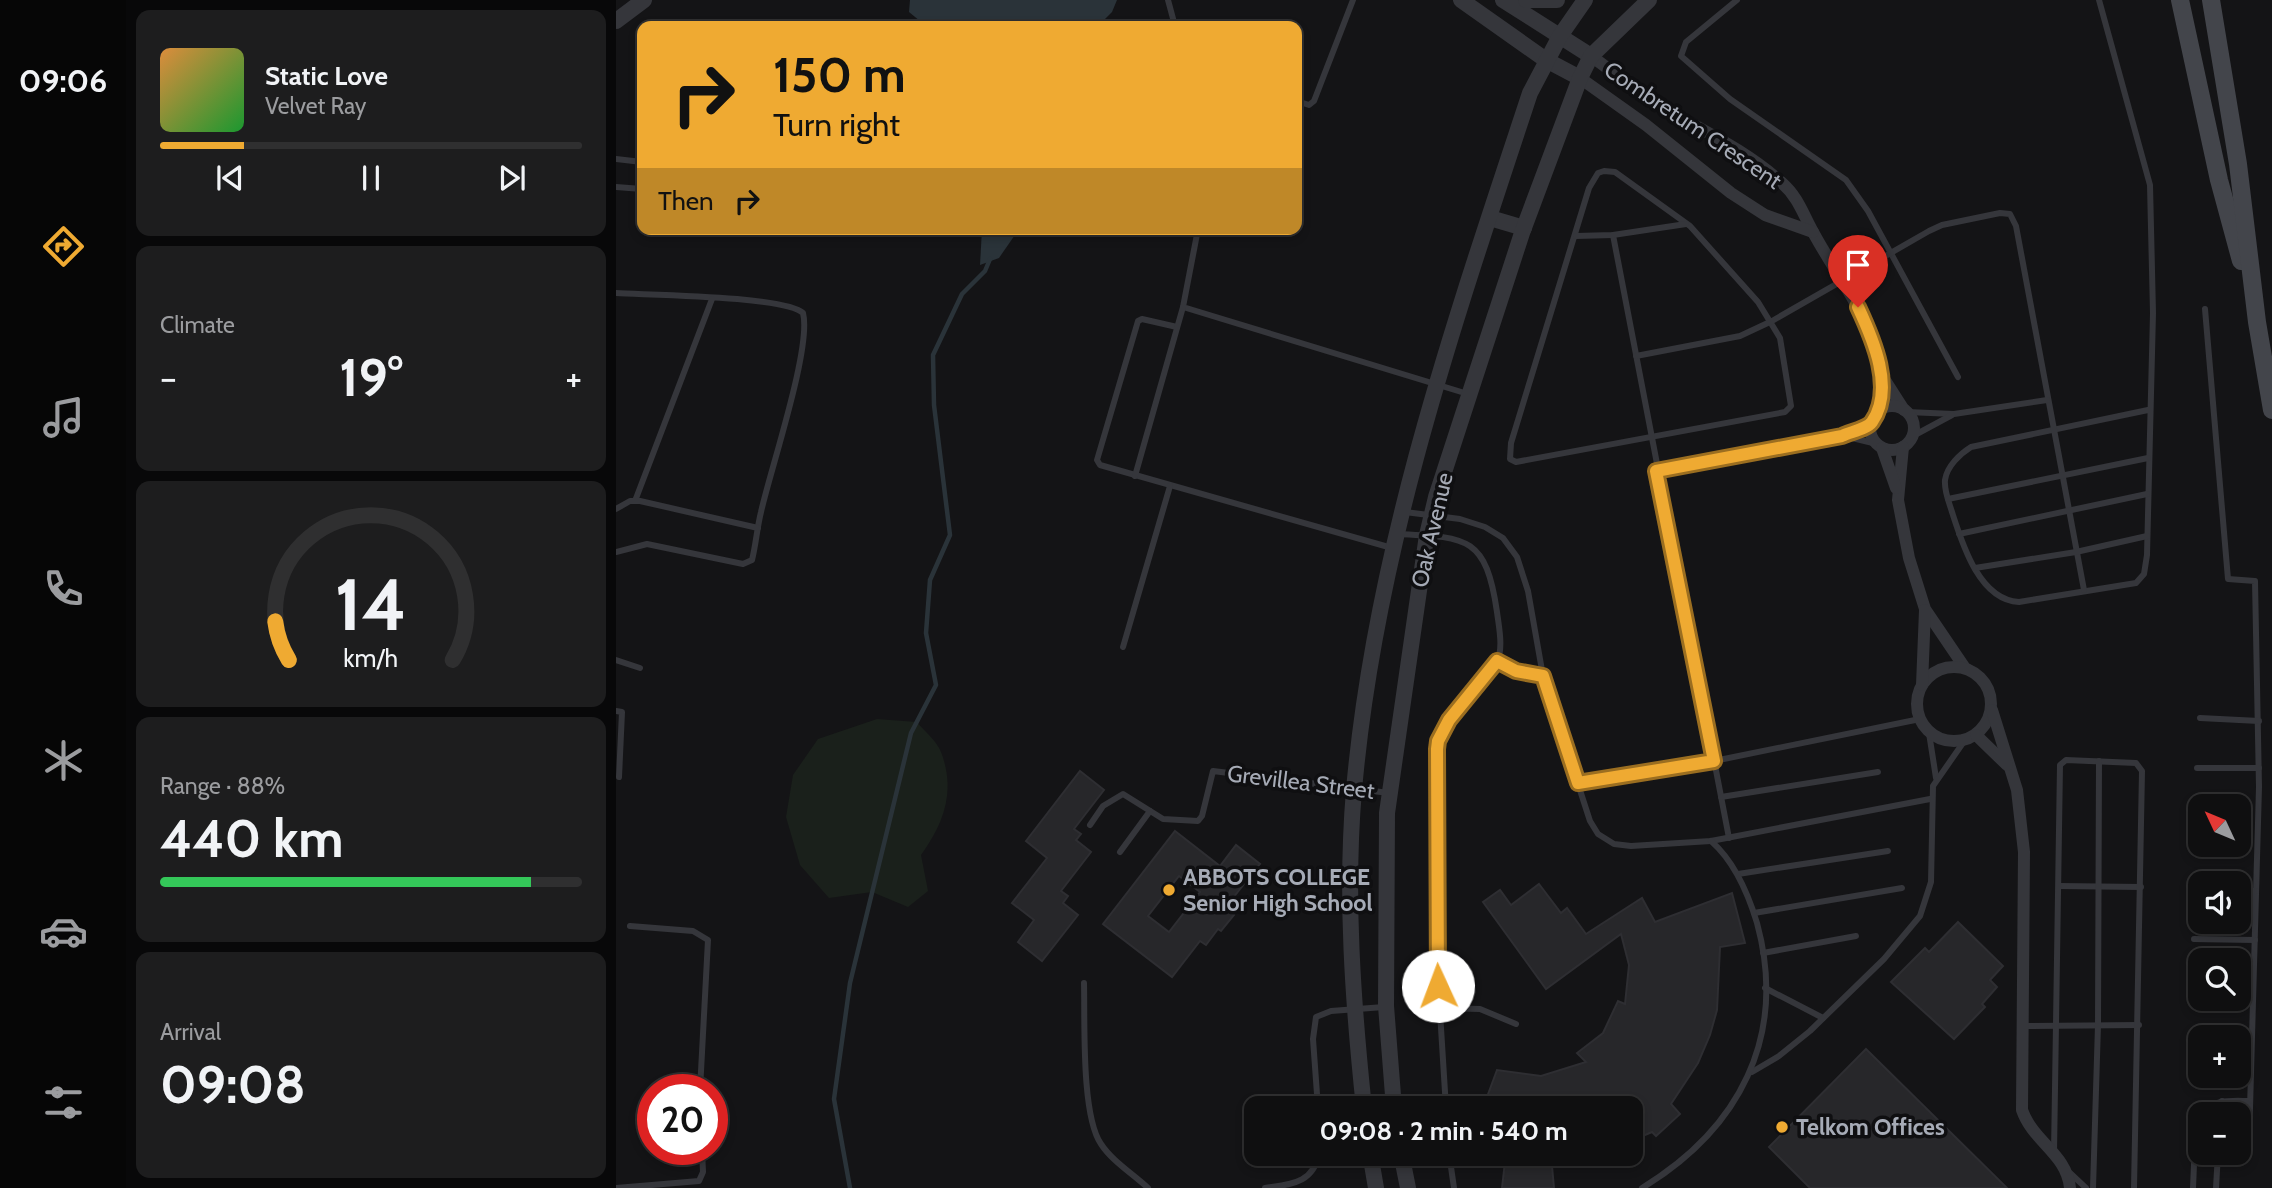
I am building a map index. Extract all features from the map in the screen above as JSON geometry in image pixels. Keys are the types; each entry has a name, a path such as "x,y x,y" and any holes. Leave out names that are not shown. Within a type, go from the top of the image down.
{"main road":[{"path":"2180,0 2219,180 2257,322"},
{"path":"2211,0 2238,164 2257,322 2272,411"}],"street":[{"path":"616,20 644,0"},
{"path":"1461,0 1546,60 1580,78"},
{"path":"1503,0 1591,56"},
{"path":"1526,0 1557,0"},
{"name":"Oak Avenue","path":"1363,1096 1355,1008 1352,880 1354,791 1372,652 1399,512 1530,93 1560,36 1585,0"},
{"name":"Oak Avenue","path":"1393,1096 1386,1006 1385,910 1389,793 1431,514 1524,228 1580,78 1591,56 1649,0"},
{"name":"Combretum Crescent","path":"1591,56 1663,108 1706,130 1782,183 1803,209 1813,232 1844,279 1868,331 1881,374 1905,411"},
{"name":"Combretum Crescent","path":"1580,78 1742,201 1765,215 1813,232"},
{"path":"1490,218 1524,228"},
{"name":"Combretum Crescent","path":"1877,412 1881,374"},
{"path":"1898,492 1903,447 1913,436 1913,422 1905,411 1890,407 1877,412 1871,424 1898,492 1905,541 1925,609 1965,668 1984,682 1990,693 1992,710 2017,790 2024,852 2022,1110 2031,1127 2069,1171 2070,1188"},
{"path":"1880,446 1903,447"},
{"path":"1925,609 1922,685 1917,697 1920,719 1929,733 1940,740 1970,738 1984,727 1992,710"},
{"path":"1922,685 1942,669 1965,668"},
{"path":"1970,738 2008,765"},
{"path":"1372,1166 1376,1188"},
{"path":"1404,1166 1408,1188"}],"lane":[{"path":"1168,0 1174,21"},
{"path":"1302,103 1309,105 1314,102 1353,0"},
{"path":"1737,0 1686,42 1681,56 1730,99 1846,180 1868,211 1958,377"},
{"path":"2099,0 2150,185 2153,313 2148,410 2147,536 2141,579 2136,583 2012,601 1991,587 1975,568 1959,534 1948,499 1947,475 1957,458 1971,447 2148,410"},
{"path":"616,159 637,161"},
{"path":"1604,171 1615,172 1686,223 1740,280 1772,321 1783,348 1791,399 1789,409 1520,463 1510,459 1511,443 1576,236 1589,188 1598,173 1604,171"},
{"path":"616,187 637,189"},
{"path":"1636,356 1733,338 1772,321 1942,225 2000,213 2010,214 2016,226 2084,590"},
{"path":"1576,236 1613,235 1686,223"},
{"path":"1135,476 1183,307 1197,235"},
{"path":"1613,235 1656,471 1729,838"},
{"path":"616,293 797,308 805,317 798,367 752,560 747,564 648,544 616,552"},
{"path":"635,501 712,299"},
{"path":"1183,307 1470,395"},
{"path":"2205,309 2228,579 2255,580 2259,721 2250,1101 2222,1101"},
{"path":"1177,327 1142,319 1138,321 1097,460 1104,467 1394,541 1427,535 1458,539 1475,549 1487,566 1499,629 1497,661 1454,714 1438,741 1436,894 1445,1096"},
{"path":"1905,411 1954,414 2047,400"},
{"path":"1913,436 1954,414"},
{"path":"1656,471 1842,436 1871,424"},
{"path":"1842,436 1880,446"},
{"path":"1948,499 2148,458"},
{"path":"1123,647 1170,486"},
{"path":"1959,534 2147,494"},
{"path":"616,509 635,501 758,528"},
{"path":"1399,512 1431,514 1485,527 1503,538 1512,549 1528,591 1543,676 1578,783 1594,828 1614,844 1631,846 1711,841 1930,799"},
{"path":"1975,568 2076,552 2147,536"},
{"path":"616,660 639,668"},
{"path":"1497,661 1516,671 1543,676"},
{"path":"616,711 622,712 618,749 619,777"},
{"path":"2200,718 2259,721"},
{"path":"1578,783 1714,761 1920,719"},
{"path":"1929,733 1936,778"},
{"path":"1752,1072 1790,1048 1823,1018 1884,959 1920,916 1929,897 1931,882 1930,799 1936,778 1970,738"},
{"path":"2054,1155 2060,765 2066,760 2136,763 2142,771 2134,1188"},
{"path":"2092,1188 2098,1025 2099,761"},
{"path":"2197,768 2259,768"},
{"name":"Grevillea Street","path":"1150,811 1170,820 1200,820 1213,771 1354,791 1389,793"},
{"path":"1721,797 1878,772"},
{"path":"1090,825 1103,806 1123,794 1150,811 1120,852"},
{"path":"1642,1188 1691,1154 1716,1129 1752,1072 1762,1038 1765,988 1763,953 1754,913 1738,874 1727,856 1711,841"},
{"path":"1738,874 1888,851"},
{"path":"2059,886 2141,887"},
{"path":"1754,913 1902,888"},
{"path":"2251,891 2256,891"},
{"path":"630,926 693,931 708,940 701,1074"},
{"path":"1763,953 1856,936"},
{"path":"2194,939 2255,940"},
{"path":"1084,983 1088,1090 1095,1133 1108,1153 1149,1188"},
{"path":"1765,988 1823,1018"},
{"path":"1317,1096 1313,1022 1322,1013 1386,1006"},
{"path":"1440,1008 1480,1009 1516,1024"},
{"path":"2021,1026 2139,1025"},
{"path":"616,1188 699,1181 704,1172 703,1165"},
{"path":"2193,1188 2194,1165"},
{"path":"2216,1188 2217,1165"},
{"path":"1265,1188 1305,1180 1316,1166"},
{"path":"1451,1166 1454,1188"},
{"path":"2069,1171 2086,1188"}],"shaded area":[{"path":"910,0 1117,0 1112,12 1103,21 920,21 909,12"},
{"path":"982,235 1015,235 999,258 980,265"},
{"path":"877,719 917,722 939,748 945,766 945,806 936,831 921,855 928,891 908,907 872,892 829,898 800,865 786,817 793,775 818,739"}],"building":[{"path":"1080,771 1104,790 1074,829 1081,834 1076,840 1091,852 1061,891 1068,896 1063,903 1078,915 1042,961 1018,942 1034,920 1012,903 1047,858 1026,841"},
{"path":"1175,831 1220,866 1236,845 1260,864 1225,908 1234,915 1221,931 1218,929 1206,945 1200,941 1172,977 1103,924","holes":["1179,876 1200,892 1169,932 1148,916"]},
{"path":"1539,884 1561,913 1567,908 1586,934 1642,898 1655,922 1732,893 1745,943 1720,947 1717,1010 1710,1035 1698,1063 1671,1104 1680,1114 1656,1136 1652,1132 1643,1136 1643,1096 1487,1096 1497,1070 1541,1076 1586,1062 1577,1053 1603,1033 1618,1001 1625,1004 1629,965 1621,934 1546,989 1483,902 1500,890 1511,905"},
{"path":"1958,922 2003,966 1990,980 1997,987 1982,1004 1985,1007 1954,1039 1891,982 1925,948 1929,952"},
{"path":"1866,1049 2007,1188 1810,1188 1769,1147"},
{"path":"1505,1166 1552,1166 1554,1188 1502,1188"}],"waterway":[{"path":"850,1188 834,1099 850,983 911,733 936,685 926,633 930,580 950,535 934,405 933,355 962,294 985,271 990,259"}],"place":[{"name":"ABBOTS COLLEGE Senior High School","path":"1169,890"},
{"name":"Telkom Offices","path":"1782,1127"}],"route":[{"path":"1438,986 1437,749 1442,730 1497,661 1516,671 1543,676 1578,783 1714,761 1656,471 1842,436 1871,424 1877,412 1881,374 1858,307"}]}
